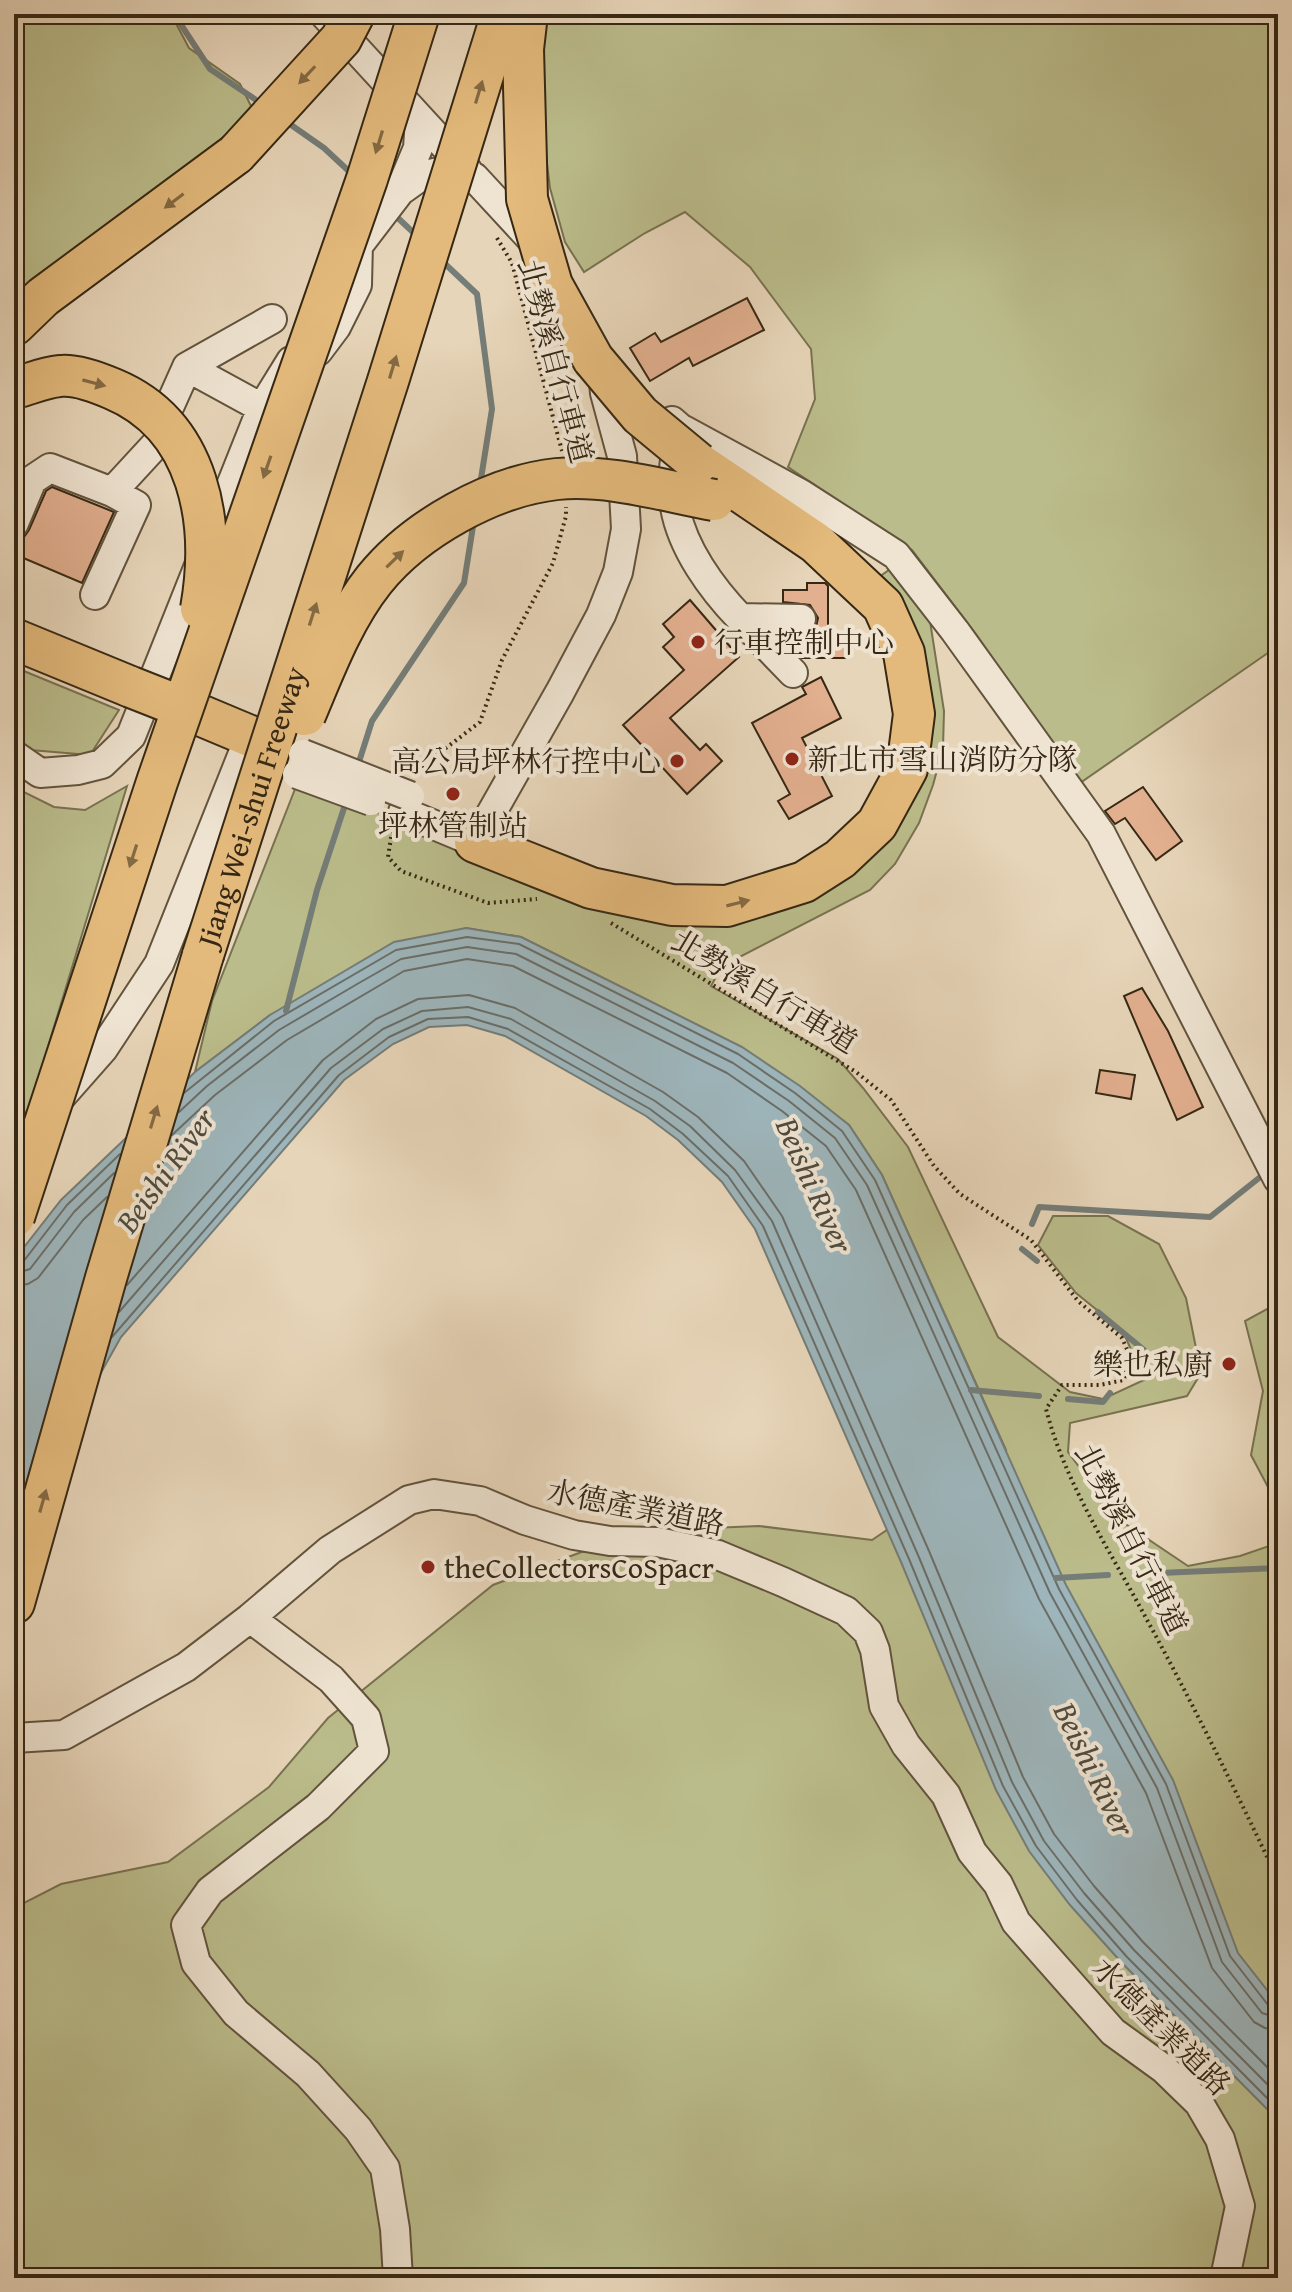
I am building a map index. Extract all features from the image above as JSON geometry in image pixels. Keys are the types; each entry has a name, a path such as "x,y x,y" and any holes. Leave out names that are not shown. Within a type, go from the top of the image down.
{"highway":[{"path":"14,325 43,297 236,154 341,39 354,14"},
{"path":"14,1217 157,782 367,179 419,14"},
{"name":"Jiang Wei-shui Freeway","path":"14,1603 106,1278 203,955 388,381 502,14"},
{"path":"480,834 591,888 672,905 727,906 804,882 840,859 877,824 907,769 914,714 904,653 883,606 816,543 689,445 640,415 593,359 552,285 527,199 523,49 527,14"},
{"path":"16,388 62,375 99,383 138,399 173,434 195,475 205,526 207,574 198,629 157,782"},
{"path":"203,955 323,672 353,612 375,579 405,549 448,517 492,495 559,479 615,481 714,500 775,536 826,573 864,609 887,644 897,686 892,739 873,792 858,811 838,828 787,864 708,883 628,874 480,834"},
{"path":"14,639 144,703"},
{"path":"14,660 144,703 247,745"}],"street":[{"path":"324,14 525,231 561,277 602,344 689,445"},
{"path":"400,191 418,148 420,119"},
{"path":"14,755 40,773 78,770 102,764 131,736 262,408 358,243 400,191 421,176 439,172 474,177"},
{"path":"170,405 187,367 272,319"},
{"path":"14,1150 103,1049 159,964 247,745 480,834 601,615 618,572 626,529 622,456 605,393 602,344"},
{"path":"187,367 262,408"},
{"path":"622,456 645,430 689,445 801,494 896,555 955,631 1101,834 1278,1179"},
{"path":"112,492 159,441"},
{"path":"689,445 673,470 675,507 685,540 719,595 793,673"},
{"path":"14,523 32,480 50,468 112,492 136,505 95,595"},
{"path":"740,618 801,619"},
{"name":"水德產業道路","path":"14,1738 64,1735 186,1667 330,1550 409,1500 434,1494 480,1501 525,1520 574,1535 610,1541 658,1542 718,1555 846,1611 868,1632 875,1650 884,1706 906,1745 946,1795 972,1852 998,1884 1016,1922 1113,2032 1164,2069 1199,2103 1220,2139 1240,2206 1225,2278"},
{"path":"250,1618 331,1679 366,1718 374,1751 318,1807 210,1891 186,1925 196,1963 236,2013 308,2074 358,2129 385,2168 395,2229 398,2278"}],"path":[{"name":"北勢溪自行車道","path":"489,226 512,263 566,464"},
{"name":"北勢溪自行車道","path":"404,805 412,774 480,722 502,660 553,563 566,516 566,503"},
{"path":"404,805 389,838 388,857 401,871 488,903 550,897"},
{"name":"北勢溪自行車道","path":"608,921 856,1072 880,1091 891,1100 934,1166 960,1194 1031,1240 1078,1301 1122,1338 1130,1356 1124,1380 1100,1385 1062,1385 1046,1409 1050,1423 1081,1498 1212,1741 1278,1880"}],"green space":[{"path":"14,14 171,14 189,48 240,84 256,116 14,301"},
{"path":"542,14 1278,14 1278,646 1080,783 976,634 912,550 788,467 815,399 811,349 750,267 685,212 584,272 565,242 550,188 537,85"},
{"path":"893,567 930,621 944,711 943,748 919,823 895,864 870,890 722,966 711,986 838,1059 908,1147 998,1337 1070,1392 1103,1399 1144,1380 1123,1331 1076,1293 1038,1245 1053,1216 1108,1216 1159,1244 1186,1298 1201,1373 1187,1396 1070,1423 1068,1452 1118,1519 1188,1566 1240,1556 1278,1543 1278,2278 14,2278 14,1908 61,1884 168,1862 269,1787 328,1718 493,1585 638,1531 759,1526 872,1540 1006,1450 882,1175 849,1125 742,1047 521,937 466,928 270,1015 195,1072 212,1001 297,784 625,899 816,875 920,742 871,583"},
{"path":"14,667 119,710 90,755 30,750 14,740"},
{"path":"127,786 30,1106 14,1130 14,787 54,807 85,810"},
{"path":"1278,1303 1278,1506 1251,1455 1263,1391 1245,1321"}],"water":[{"name":"Beishi River","path":"466,928 521,937 742,1047 800,1086 849,1125 882,1175 1066,1585 1173,1780 1238,1953 1278,2004 1278,2120 1121,1962 1070,1905 1029,1851 996,1790 901,1562 755,1229 722,1182 678,1140 646,1116 505,1036 467,1025 429,1027 393,1044 344,1080 121,1337 57,1451 14,1550 14,1260 61,1200 195,1072 270,1015 394,942"}],"building":[{"path":"747,298 764,330 693,366 689,358 650,381 630,348 655,333 661,342"},
{"path":"52,487 114,512 82,583 14,554 14,540 24,537 46,491"},
{"path":"807,583 825,583 828,586 828,642 846,642 846,658 802,658 789,644 808,642 808,634 816,627 818,618 810,605 783,602 783,590 807,590"},
{"path":"690,600 739,657 670,718 700,750 706,744 722,761 687,794 623,725 684,670 663,647 674,637 663,624"},
{"name":"新北市雪山消防分隊","path":"821,677 841,718 802,738 832,796 789,819 778,801 790,794 752,723 806,694 802,687"},
{"path":"1143,787 1182,841 1156,860 1125,818 1115,824 1105,811"},
{"path":"1142,988 1168,1031 1203,1107 1177,1120 1124,996"},
{"path":"1100,1070 1135,1075 1131,1099 1096,1093"}],"waterway":[{"path":"174,14 210,69 262,104"},
{"path":"284,120 324,148 353,175"},
{"path":"399,219 417,236"},
{"path":"442,261 477,294 492,409 480,485"},
{"path":"358,765 372,721 464,583 474,520"},
{"path":"286,1011 317,890 347,799"},
{"path":"1032,1224 1039,1207 1210,1217 1259,1178"},
{"path":"1022,1249 1037,1261"},
{"path":"1098,1312 1144,1350 1141,1353"},
{"path":"971,1390 1039,1396"},
{"path":"1068,1399 1103,1402 1110,1393"},
{"path":"1136,1574 1278,1568"},
{"path":"1056,1578 1108,1575"}],"place":[{"name":"行車控制中心","path":"698,642"},
{"name":"新北市雪山消防分隊","path":"792,759"},
{"name":"高公局坪林行控中心","path":"677,761"},
{"name":"坪林管制站","path":"453,794"},
{"name":"樂也私廚","path":"1229,1364"},
{"name":"theCollectorsCoSpacr","path":"428,1567"}]}
